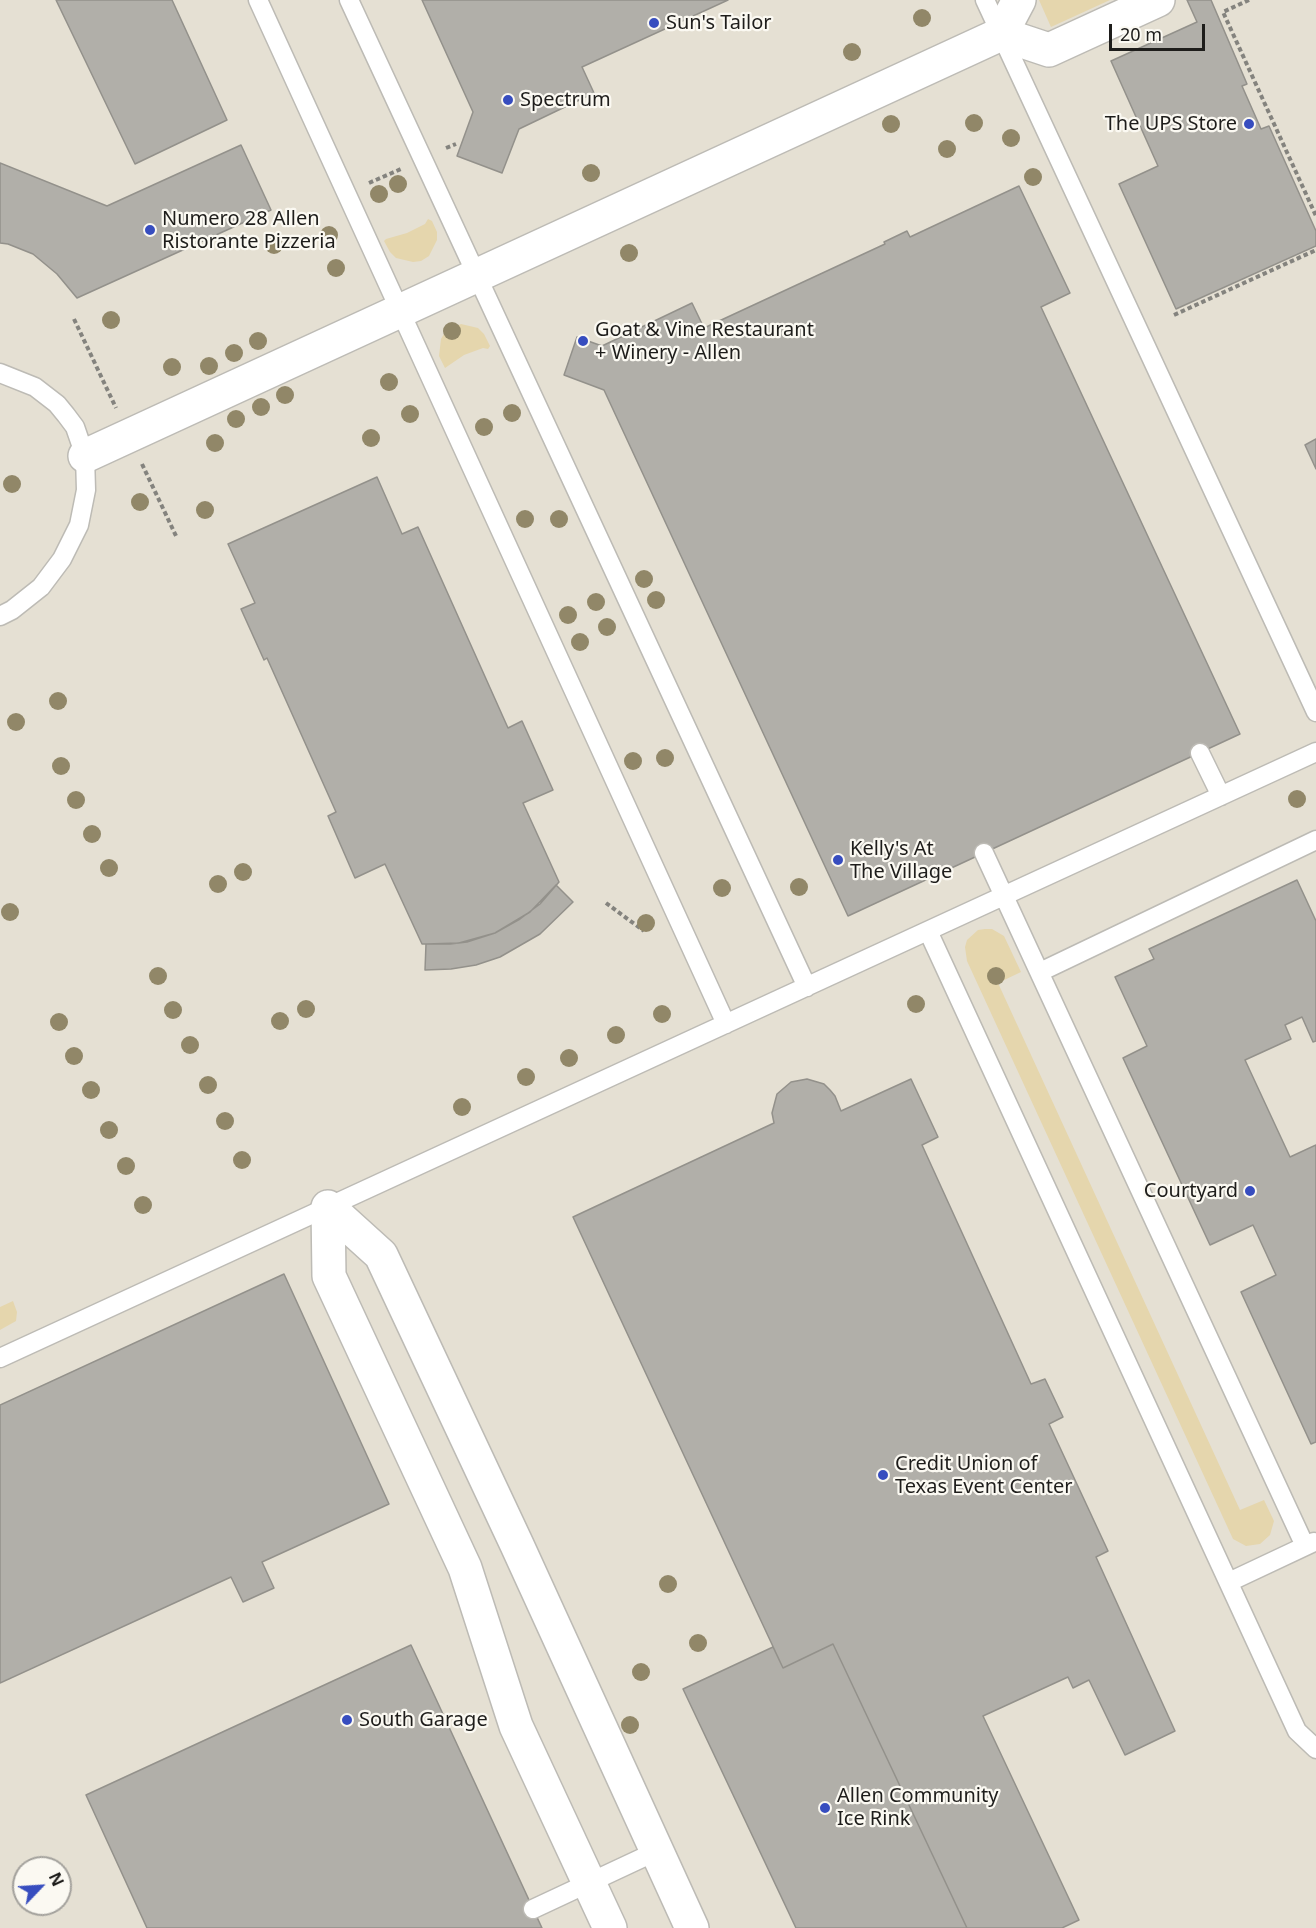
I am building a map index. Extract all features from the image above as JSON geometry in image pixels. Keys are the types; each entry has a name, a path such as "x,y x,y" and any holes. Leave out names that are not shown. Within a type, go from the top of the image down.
{"street":[{"path":"85,456 1001,34 1019,0"},
{"path":"1001,34 1048,50 1158,0"},
{"path":"328,1207 381,1255 517,1545 692,1928"},
{"path":"328,1207 329,1276 465,1568 516,1726 610,1928"}],"lane":[{"path":"258,0 726,1024"},
{"path":"349,0 807,987"},
{"path":"985,0 1316,712"},
{"path":"0,373 35,387 57,404 75,428 85,456 86,490 79,525 62,559 41,587 12,610 0,616"},
{"path":"0,1358 1316,752"},
{"path":"1200,753 1221,796"},
{"path":"1040,972 1316,840"},
{"path":"984,853 1311,1544 1229,1582"},
{"path":"928,931 1298,1731 1316,1749"},
{"path":"533,1910 657,1851"}],"path":[{"path":"1249,0 1223,12 1316,216"},
{"path":"346,194 456,144"},
{"path":"1174,315 1316,250"},
{"path":"606,903 644,931"}],"shaded area":[{"path":"0,0 1316,0 1316,1928 0,1928"},
{"path":"1039,0 1110,0 1051,27"},
{"path":"428,219 432,221 437,232 437,240 429,256 421,261 413,262 396,258 384,241 425,224"},
{"path":"461,324 478,328 490,346 488,349 483,348 464,355 445,368 439,356 441,339 445,332"},
{"path":"992,929 1004,936 1021,972 998,983 1240,1510 1264,1500 1274,1521 1270,1535 1260,1544 1246,1546 1233,1539 967,961 965,947 967,940 978,930"},
{"path":"13,1301 17,1312 16,1321 0,1330 0,1307"}],"building":[{"path":"56,0 172,0 227,120 135,164"},
{"path":"422,0 728,0 582,67 594,93 519,129 502,173 457,156 473,112"},
{"path":"1187,0 1211,0 1247,84 1242,86 1261,129 1269,126 1316,231 1316,246 1176,309 1119,184 1158,166 1111,61 1197,22"},
{"path":"241,145 271,210 77,298 57,274 33,254 0,243 0,163 107,206"},
{"path":"1019,186 1070,293 1041,307 1240,734 848,916 604,390 564,375 577,337 602,346 692,303 704,328 885,244 884,242 907,231 910,237"},
{"path":"1316,439 1316,469 1305,445"},
{"path":"377,477 402,534 418,527 508,728 522,721 553,790 523,803 559,882 540,904 520,919 495,933 467,942 422,944 385,864 355,878 328,816 336,812 267,658 264,660 241,609 255,603 228,544"},
{"name":"Courtyard","path":"1297,880 1316,921 1316,1041 1313,1042 1302,1017 1285,1025 1291,1039 1245,1060 1290,1157 1316,1145 1316,1442 1311,1444 1241,1292 1276,1275 1253,1225 1210,1245 1123,1058 1147,1046 1115,977 1154,959 1149,949"},
{"path":"556,885 573,902 540,934 500,957 476,965 425,970 426,944 459,943 495,933 530,912"},
{"name":"Credit Union of Texas Event Center","path":"807,1079 824,1084 835,1096 841,1111 911,1079 938,1137 922,1145 1031,1384 1045,1379 1063,1417 1049,1424 1108,1551 1096,1557 1175,1731 1125,1755 1089,1680 1073,1688 1068,1677 983,1716 1079,1920 1062,1928 967,1928 833,1644 783,1668 573,1217 774,1123 772,1113 777,1094 791,1082"},
{"path":"284,1274 389,1504 262,1562 274,1588 243,1602 231,1577 0,1683 0,1405"},
{"name":"Allen Community Ice Rink","path":"833,1644 967,1928 796,1928 683,1689 773,1647 783,1668"},
{"name":"South Garage","path":"411,1645 542,1928 147,1928 86,1795"}],"place":[{"name":"Sun's Tailor","path":"654,23"},
{"name":"Spectrum","path":"508,100"},
{"name":"The UPS Store","path":"1249,124"},
{"name":"Numero 28 Allen Ristorante Pizzeria","path":"150,230"},
{"name":"Goat & Vine Restaurant + Winery - Allen","path":"583,341"},
{"name":"Kelly's At The Village","path":"838,860"},
{"name":"Courtyard","path":"1250,1191"},
{"name":"Credit Union of Texas Event Center","path":"883,1475"},
{"name":"South Garage","path":"347,1720"},
{"name":"Allen Community Ice Rink","path":"825,1808"}]}
